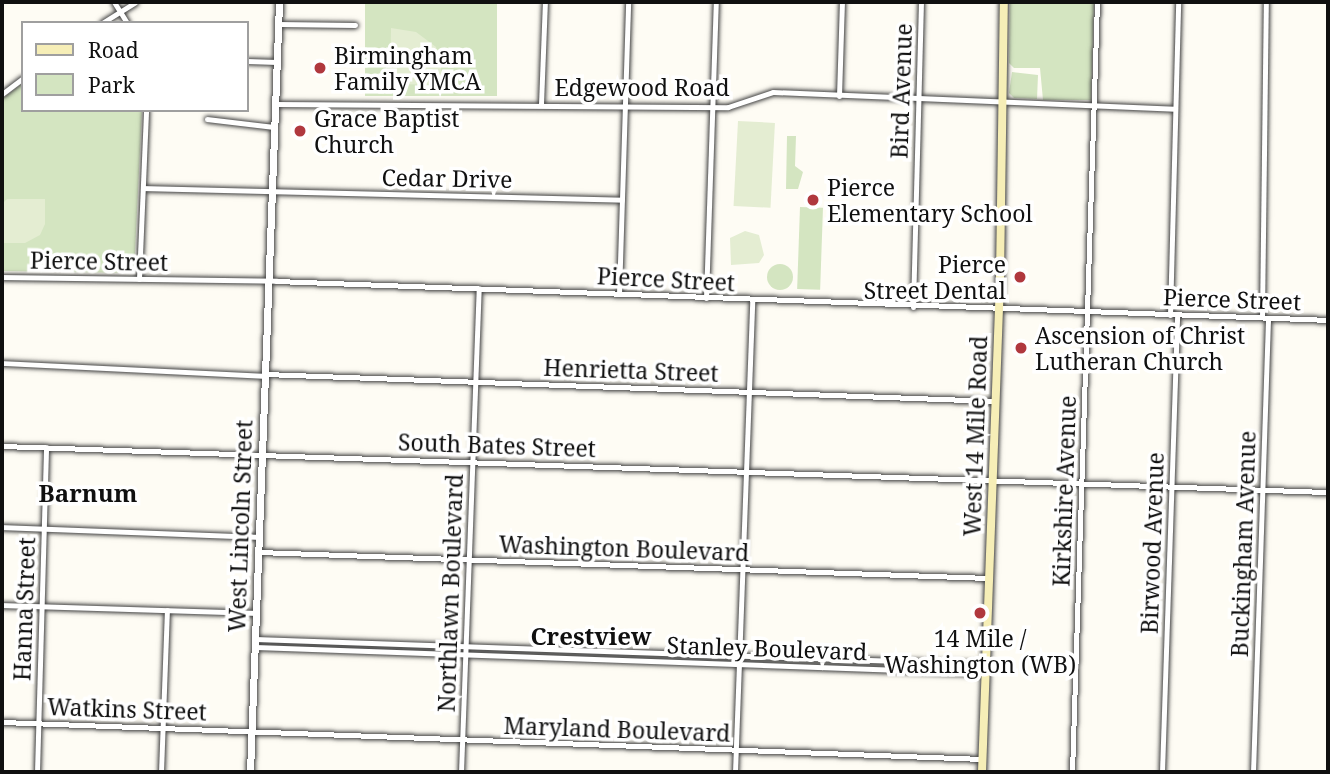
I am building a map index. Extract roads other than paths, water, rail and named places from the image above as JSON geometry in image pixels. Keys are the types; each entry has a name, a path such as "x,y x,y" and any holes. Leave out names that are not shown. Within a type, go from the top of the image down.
{"main road":[{"name":"West 14 Mile Road","path":"982,772 999,310 1004,2"}],"street":[{"path":"114,2 126,21"},
{"path":"105,21 135,2"},
{"name":"West Lincoln Street","path":"250,772 279,2"},
{"path":"541,104 545,2"},
{"path":"619,294 628,2"},
{"path":"706,298 716,2"},
{"path":"839,96 842,2"},
{"name":"Bird Avenue","path":"913,307 921,2"},
{"name":"Kirkshire Avenue","path":"1072,772 1097,2"},
{"path":"1170,315 1178,2"},
{"name":"Buckingham Avenue","path":"1253,772 1263,490 1266,2"},
{"path":"278,24 355,25"},
{"path":"248,61 277,62"},
{"path":"2,94 21,80"},
{"name":"Edgewood Road","path":"275,104 736,106 773,92 1175,109"},
{"path":"139,279 146,112"},
{"path":"208,119 274,127"},
{"name":"Cedar Drive","path":"143,188 622,200"},
{"name":"Pierce Street","path":"2,277 268,281 913,307 1328,320"},
{"name":"Northlawn Boulevard","path":"461,772 479,288"},
{"path":"735,772 752,300"},
{"name":"Birwood Avenue","path":"1162,772 1177,315"},
{"name":"Henrietta Street","path":"2,363 995,401"},
{"name":"South Bates Street","path":"2,446 1328,492"},
{"name":"Hanna Street","path":"37,772 46,447"},
{"path":"2,527 259,537"},
{"name":"Washington Boulevard","path":"258,552 988,578"},
{"path":"2,605 256,613"},
{"path":"161,772 167,610"},
{"name":"Stanley Boulevard","path":"255,643 371,643 739,656 985,669"},
{"name":"Stanley Boulevard","path":"255,643 370,651 860,669 985,669"},
{"path":"370,651 371,643"},
{"path":"598,651 598,659"},
{"path":"860,661 860,669"},
{"name":"Watkins Street","path":"2,722 251,732"},
{"name":"Maryland Boulevard","path":"251,732 982,759"}],"place":[{"name":"Birmingham Family YMCA","path":"320,68"},
{"name":"Grace Baptist Church","path":"300,131"},
{"name":"Pierce Elementary School","path":"813,200"},
{"name":"Pierce Street Dental","path":"1020,277"},
{"name":"Ascension of Christ Lutheran Church","path":"1021,348"},
{"name":"14 Mile / Washington (WB)","path":"980,613"}],"district":[{"name":"Barnum","path":"88,493"},
{"name":"Crestview","path":"591,636"}]}
